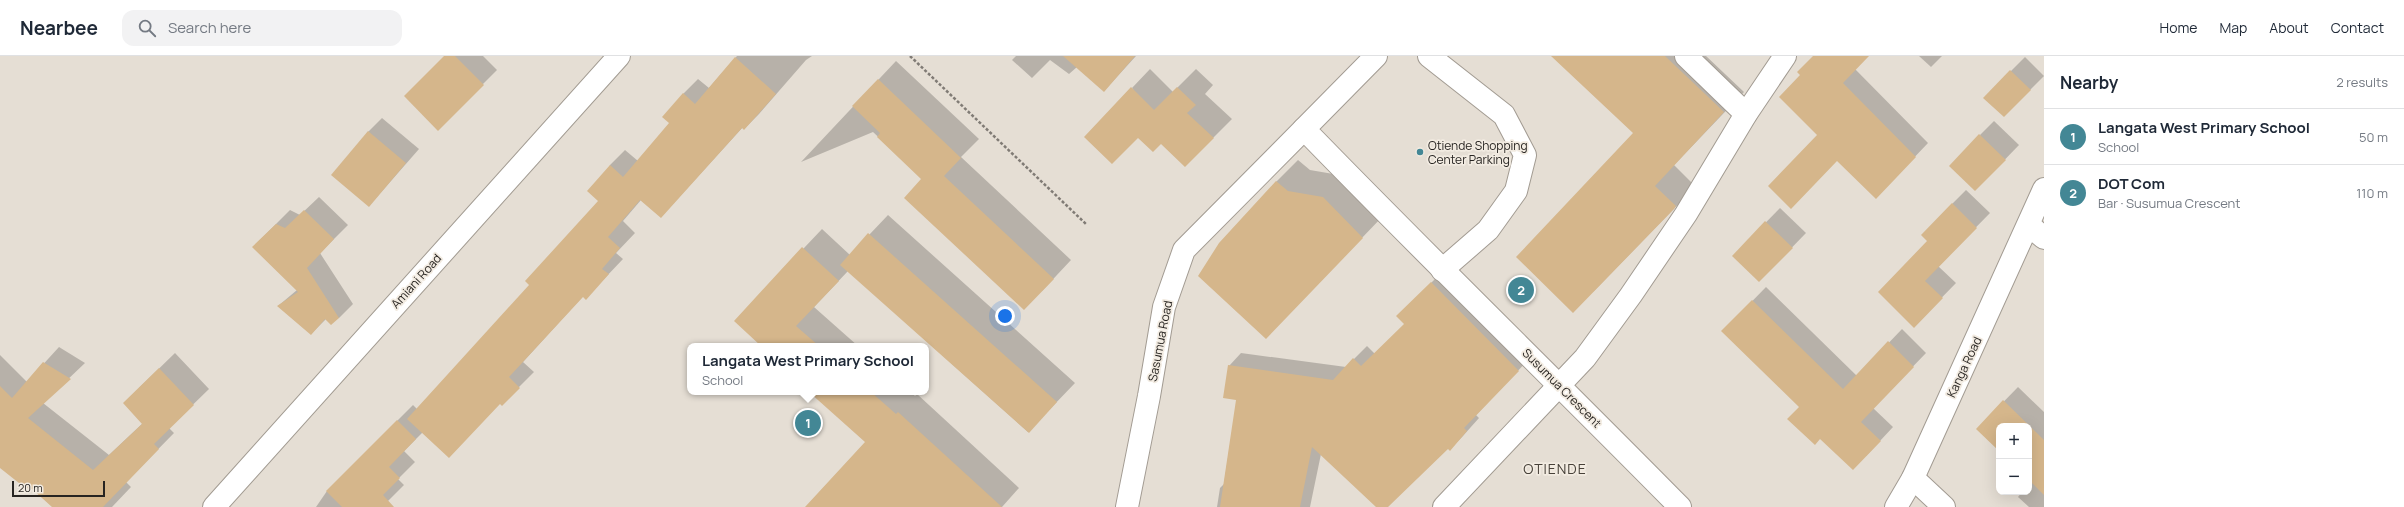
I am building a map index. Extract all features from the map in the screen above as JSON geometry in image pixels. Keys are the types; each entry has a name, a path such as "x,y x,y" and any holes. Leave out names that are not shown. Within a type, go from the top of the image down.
{"street":[{"name":"Amiani Road","path":"214,507 619,56"},
{"name":"Sasumua Road","path":"1127,507 1149,396 1164,306 1184,250 1376,56"},
{"path":"1428,56 1504,115 1524,155 1516,191 1488,230 1442,270"},
{"path":"1686,56 1746,114"},
{"path":"1444,507 1585,358 1635,289 1686,214 1746,114 1785,56"},
{"name":"Susumua Crescent","path":"1304,128 1442,270 1560,385 1680,507"},
{"name":"Kanga Road","path":"1896,507 1913,478 2037,232 2044,189"},
{"path":"1913,478 1944,507"}],"path":[{"path":"910,56 1086,224"}],"building":[{"path":"444,56 455,56 484,85 438,131 404,96"},
{"path":"1063,56 1135,56 1104,92"},
{"path":"1551,56 1665,56 1724,112 1655,186 1676,206 1674,209 1573,313 1516,257 1633,133"},
{"path":"1813,56 1869,56 1843,83 1916,157 1876,199 1837,161 1791,209 1768,186 1817,135 1779,97 1800,75 1797,72"},
{"path":"735,57 776,94 744,130 742,128 661,218 640,200 608,237 620,248 602,269 609,274 586,300 583,297 509,377 520,388 502,406 500,404 449,458 407,419 529,285 525,281 598,201 587,191 610,165 623,177 669,123 662,117 683,93 695,104"},
{"path":"2010,70 2031,90 2004,117 1983,98"},
{"path":"878,79 961,158 944,176 1054,279 1024,310 904,198 921,179 877,137 880,133 852,106"},
{"path":"1131,87 1154,110 1177,87 1196,105 1187,113 1214,138 1185,167 1161,144 1153,152 1138,138 1112,164 1084,137"},
{"path":"368,131 406,163 369,207 331,175"},
{"path":"1979,134 2006,160 1975,191 1949,166"},
{"path":"1276,181 1288,191 1323,197 1363,238 1266,339 1198,276 1219,243"},
{"path":"1952,203 1977,228 1925,281 1943,298 1914,328 1878,292 1927,241 1921,235"},
{"path":"304,210 334,239 307,268 339,318 331,325 325,319 311,335 277,306 298,292 252,247 276,224 285,228"},
{"path":"1765,221 1793,248 1759,282 1732,256"},
{"path":"868,233 1057,402 1029,433 840,265"},
{"path":"802,247 839,281 796,326 816,343 758,343 734,321"},
{"path":"1431,282 1519,371 1464,428 1467,431 1450,451 1448,449 1388,507 1376,507 1312,447 1300,507 1220,507 1236,400 1223,398 1228,365 1333,380 1353,358 1361,366 1404,324 1396,316"},
{"path":"1752,300 1843,389 1888,341 1914,367 1861,422 1881,441 1853,470 1820,439 1815,445 1787,419 1799,407 1721,331"},
{"path":"43,362 71,379 28,418 93,470 142,424 123,403 159,368 194,405 154,444 159,449 103,507 52,507 32,489 24,487 0,468 0,386 12,398"},
{"path":"812,395 874,395 896,414 898,412 1002,507 805,507 865,442"},
{"path":"2003,400 2027,423 1996,423 1996,448 1976,429"},
{"path":"397,420 416,439 389,467 400,478 383,495 394,507 342,507 326,491"},
{"path":"2032,428 2044,440 2044,495 2032,483"}],"place":[{"name":"Otiende Shopping Center Parking","path":"1420,152"},
{"name":"DOT Com","path":"1521,290"},
{"name":"Langata West Primary School","path":"808,423"}],"district":[{"name":"OTIENDE","path":"1555,468"}]}
